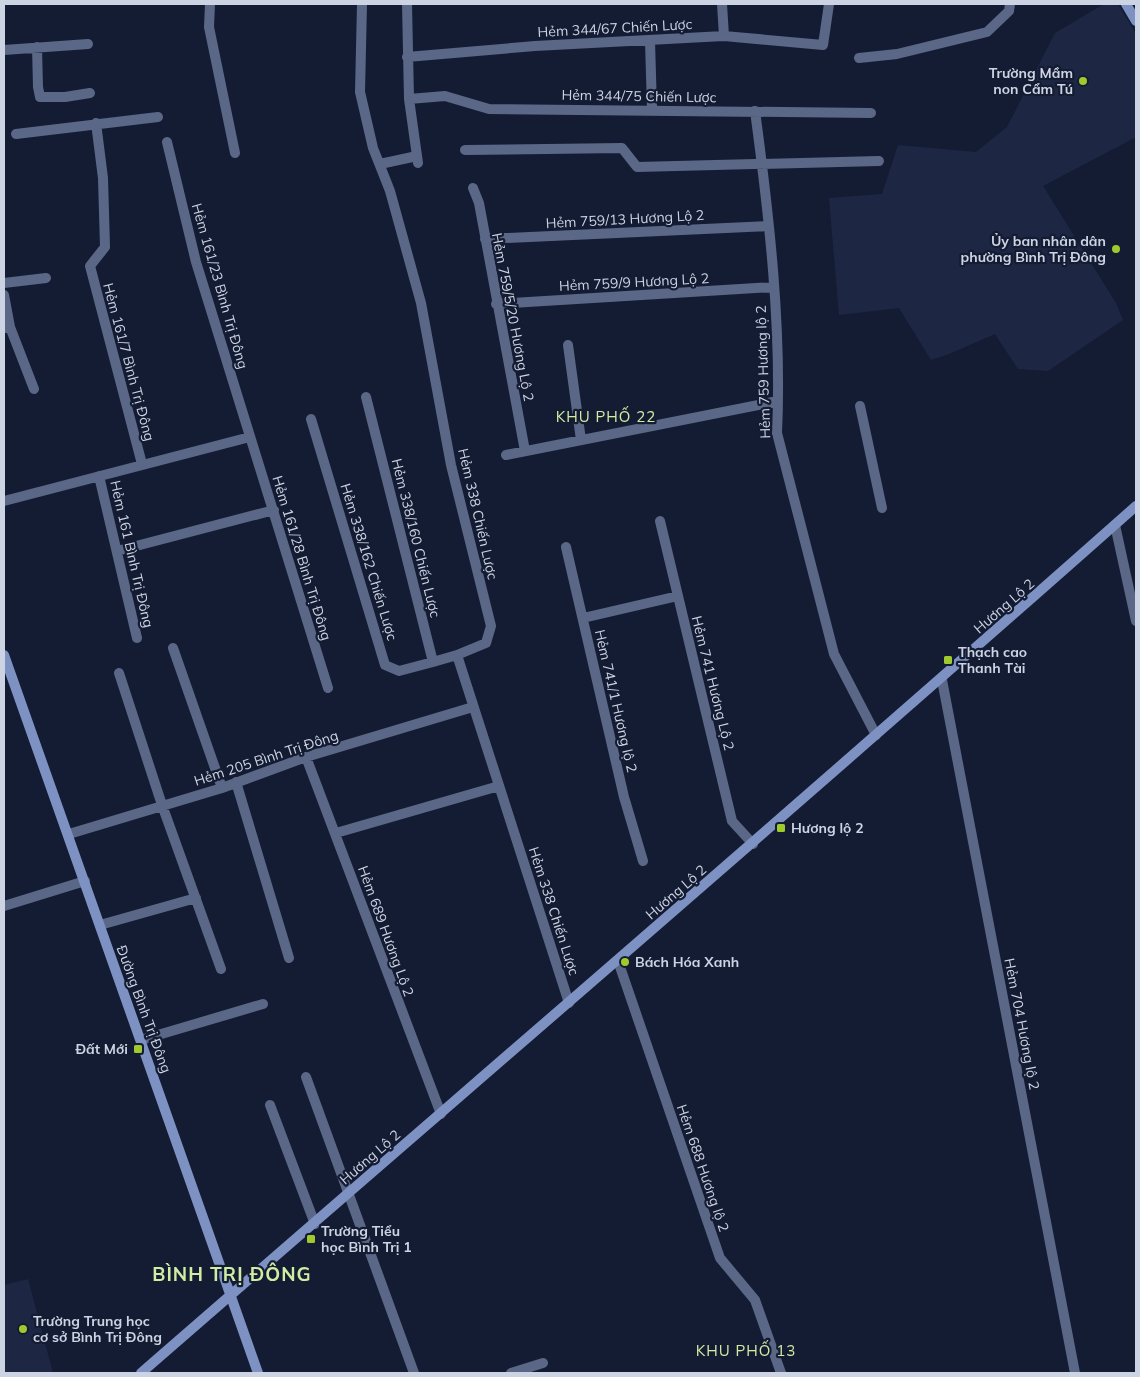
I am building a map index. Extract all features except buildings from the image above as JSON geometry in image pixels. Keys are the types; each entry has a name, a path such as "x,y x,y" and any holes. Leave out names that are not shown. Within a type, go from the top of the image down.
{"main road":[{"name":"Hương Lộ 2","path":"232,1295 753,844 876,735 942,680 1136,506"},
{"name":"Đường Bình Trị Đông","path":"4,657 69,834 258,1373"},
{"path":"141,1373 232,1295"}],"street":[{"path":"210,4 209,27 235,153"},
{"name":"Hẻm 338 Chiến Lược","path":"362,4 360,92 373,148 390,190 421,303 452,465 491,626 486,643 457,654 569,1003"},
{"path":"380,164 418,160 409,99 407,4"},
{"path":"722,4 724,36"},
{"name":"Hẻm 344/67 Chiến Lược","path":"408,57 535,46 650,42 724,36 823,45 829,4"},
{"path":"859,58 897,54 987,32 1008,11 1010,4"},
{"path":"650,42 652,109"},
{"path":"4,50 88,44"},
{"path":"37,47 40,97 65,97 90,93"},
{"name":"Hẻm 344/75 Chiến Lược","path":"409,99 445,96 489,109 652,109 871,113"},
{"name":"Hẻm 759 Hương lộ 2","path":"755,111 774,287 778,401 777,433 834,654 876,735"},
{"path":"16,134 158,117"},
{"name":"Hẻm 161/7 Bình Trị Đông","path":"96,123 103,178 105,247 90,266 142,464"},
{"name":"Hẻm 161/23 Bình Trị Đông","path":"167,142 196,262 250,438"},
{"path":"465,150 622,148 637,167 879,161"},
{"name":"Hẻm 759/5/20 Hương Lộ 2","path":"473,188 479,204 496,304 525,451"},
{"name":"Hẻm 759/13 Hương Lộ 2","path":"485,239 767,226"},
{"path":"4,283 46,278"},
{"name":"Hẻm 759/9 Hương Lộ 2","path":"496,304 774,287"},
{"path":"4,295 7,328 34,389"},
{"path":"568,345 581,440"},
{"name":"Hẻm 338/160 Chiến Lược","path":"366,397 433,662"},
{"path":"506,455 778,401"},
{"path":"860,406 882,508"},
{"name":"Hẻm 338/162 Chiến Lược","path":"311,419 386,666 399,671 433,662"},
{"name":"Hẻm 161 Bình Trị Đông","path":"4,501 142,464 250,438"},
{"name":"Hẻm 161/28 Bình Trị Đông","path":"250,438 328,688"},
{"name":"Hẻm 161 Bình Trị Đông","path":"99,476 137,638"},
{"path":"117,551 274,510"},
{"name":"Hẻm 741 Hương Lộ 2","path":"660,521 732,821 753,844"},
{"path":"1115,525 1133,591 1136,621"},
{"name":"Hẻm 741/1 Hương lộ 2","path":"566,547 624,797 643,861"},
{"path":"583,618 678,596"},
{"path":"173,648 222,788"},
{"path":"433,662 457,654"},
{"path":"119,673 162,806 221,968"},
{"name":"Hẻm 704 Hương lộ 2","path":"942,680 1075,1373"},
{"name":"Hẻm 205 Bình Trị Đông","path":"69,834 222,788 306,757 473,707"},
{"name":"Hẻm 689 Hương Lộ 2","path":"306,757 440,1114"},
{"path":"236,782 289,958"},
{"path":"336,834 499,786"},
{"path":"4,906 85,881"},
{"path":"100,925 196,898"},
{"name":"Hẻm 688 Hương lộ 2","path":"618,961 720,1258 755,1300 781,1373"},
{"path":"141,1040 263,1004"},
{"path":"306,1078 414,1373"},
{"path":"270,1105 315,1224"},
{"path":"511,1373 543,1363"}],"shaded area":[{"path":"1104,4 1118,4 1136,34 1136,137 1043,186 1116,303 1123,320 1048,371 1018,369 995,334 931,360 899,308 839,315 829,198 882,194 898,145 976,152 1007,127 1055,33"},
{"name":"Trường Trung học cơ sở Bình Trị Đông","path":"28,1279 53,1373 4,1373 4,1285"}],"place":[{"name":"Trường Mầm non Cẩm Tú","path":"1083,81"},
{"name":"Ủy ban nhân dân phường Bình Trị Đông","path":"1116,249"},
{"name":"Thạch cao Thanh Tài","path":"948,660"},
{"name":"Hương lộ 2","path":"781,828"},
{"name":"Bách Hóa Xanh","path":"625,962"},
{"name":"Đất Mới","path":"138,1049"},
{"name":"Trường Tiểu học Bình Trị 1","path":"311,1239"},
{"name":"Trường Trung học cơ sở Bình Trị Đông","path":"23,1329"}],"district":[{"name":"KHU PHỐ 22","path":"606,416"},
{"name":"BÌNH TRỊ ĐÔNG","path":"232,1274"},
{"name":"KHU PHỐ 13","path":"746,1350"}]}
